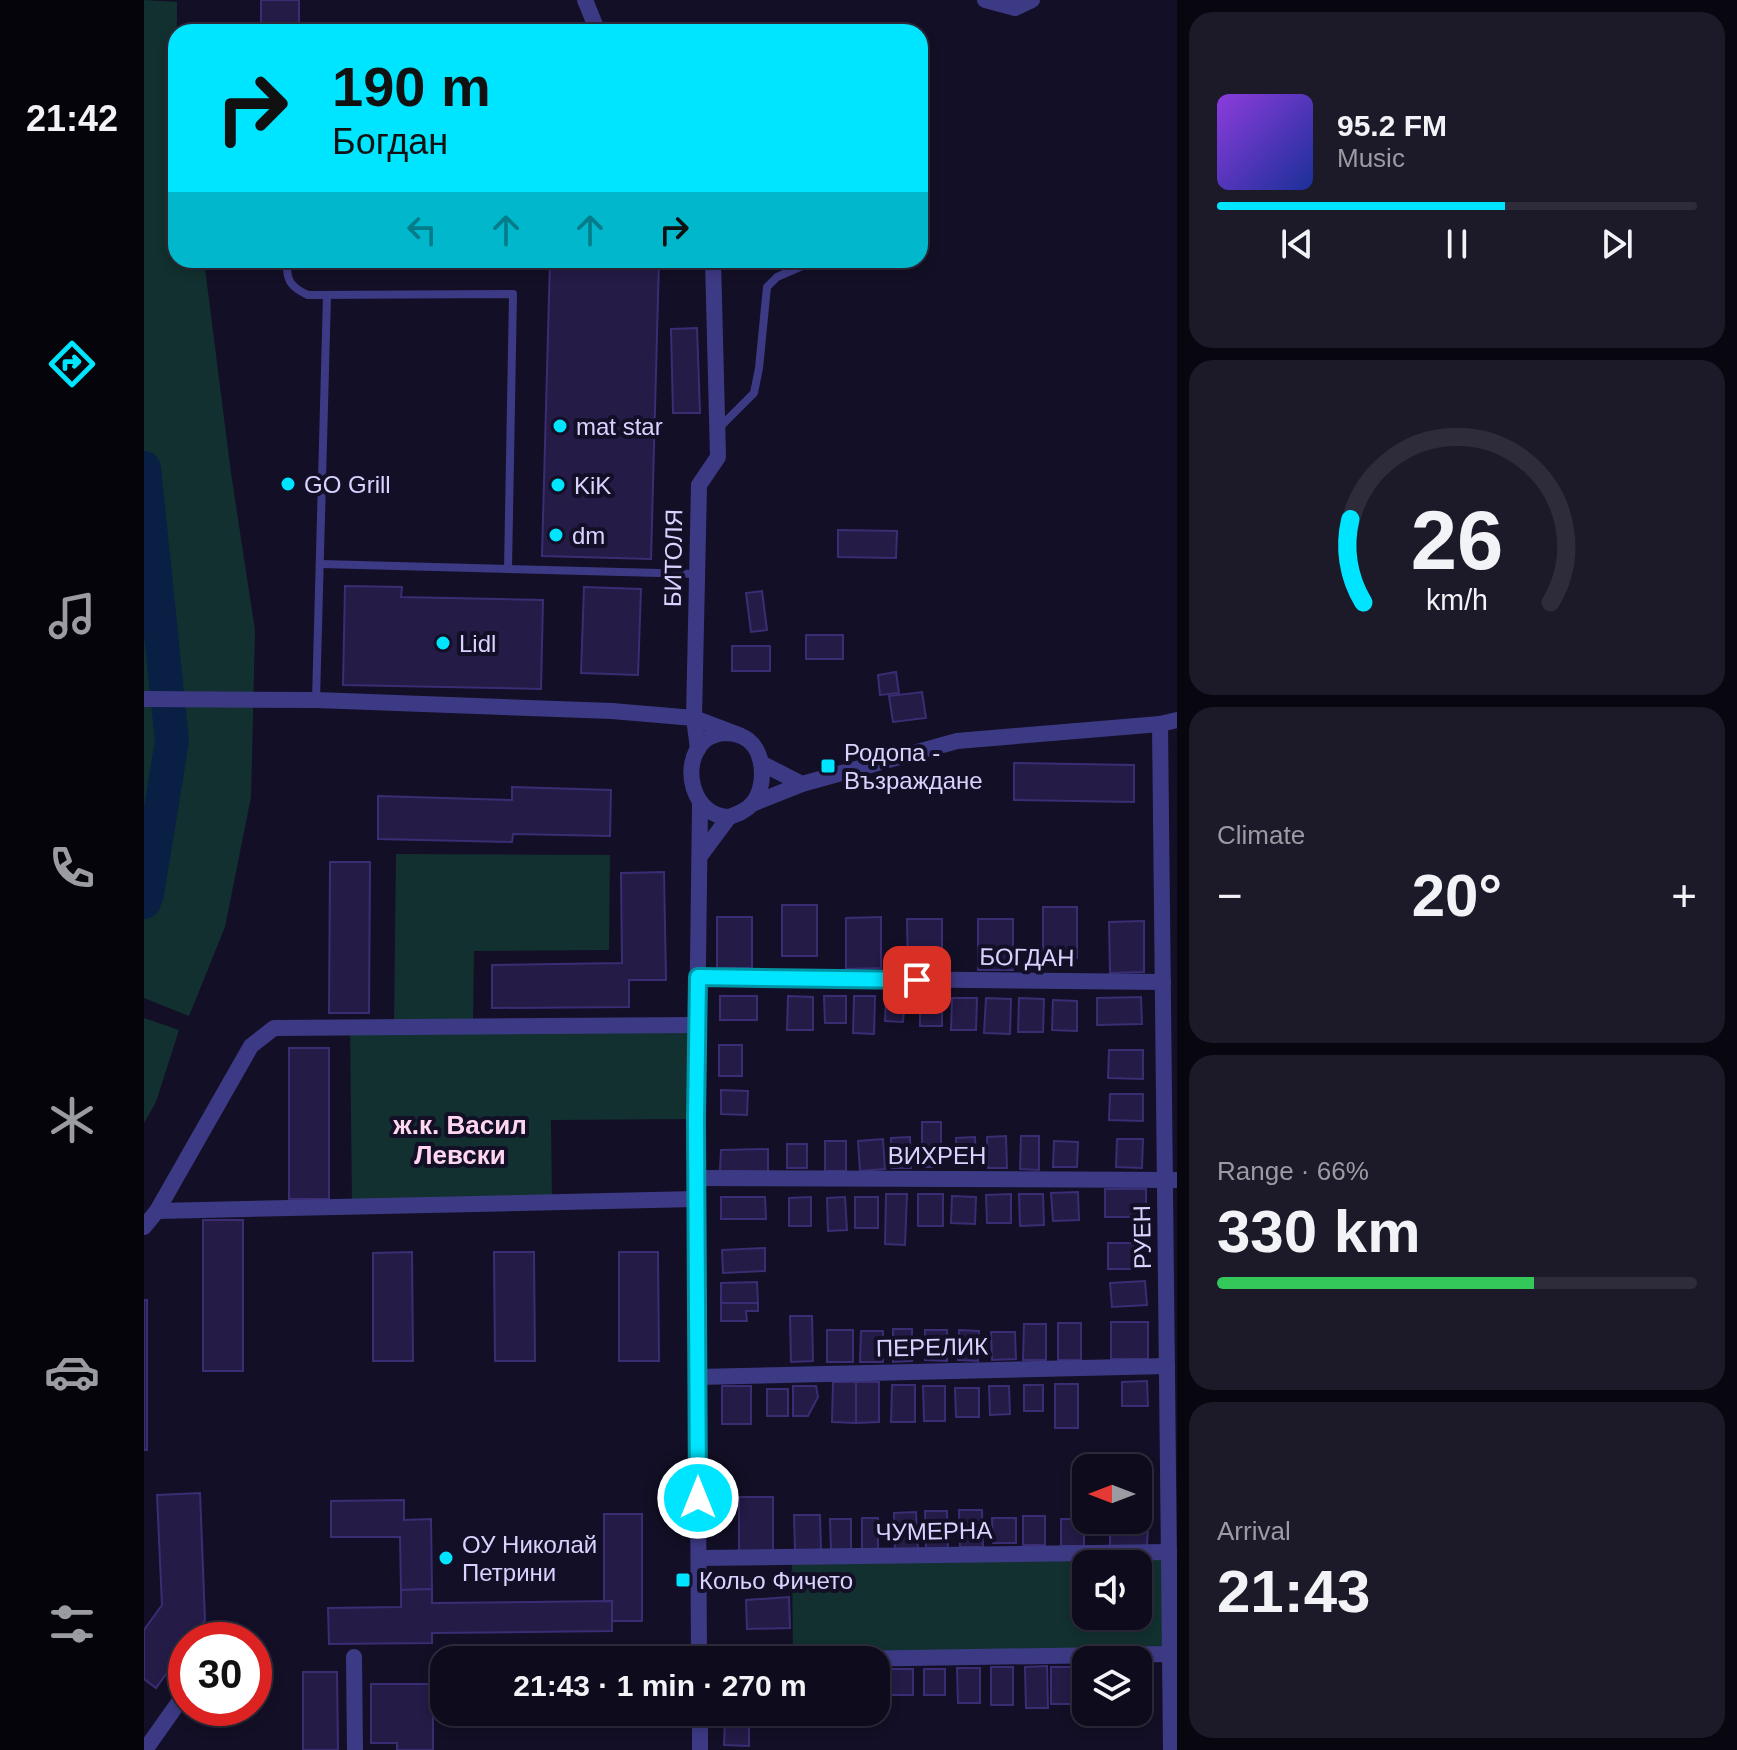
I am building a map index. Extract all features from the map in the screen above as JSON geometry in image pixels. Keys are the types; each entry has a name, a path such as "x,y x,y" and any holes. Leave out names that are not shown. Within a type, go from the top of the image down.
{"street":[{"path":"585,0 595,24"},
{"path":"985,0 1015,8 1032,0"},
{"name":"БИТОЛЯ","path":"698,749 694,718 699,485 718,457 713,268"},
{"path":"144,699 316,700 612,711 694,718 739,735 752,744 761,763 761,785 752,804"},
{"path":"700,856 729,817 802,784 957,741 1177,720"},
{"name":"РУЕН","path":"1160,724 1163,982 1171,1180 1167,1366 1172,1455 1169,1552 1171,1750"},
{"path":"699,1646 696,1178 700,805 694,787 693,764 698,749 710,736 722,733 739,735"},
{"path":"761,763 802,784"},
{"path":"700,805 708,812 729,817"},
{"name":"БОГДАН","path":"698,977 1163,982"},
{"path":"144,1227 157,1211 251,1046 274,1028 697,1025"},
{"name":"ВИХРЕН","path":"696,1178 1171,1180"},
{"path":"157,1211 696,1199"},
{"name":"ПЕРЕЛИК","path":"697,1377 1167,1366"},
{"name":"ЧУМЕРНА","path":"699,1558 1169,1552"},
{"path":"890,1658 1170,1654"},
{"path":"354,1657 355,1750"},
{"path":"145,1750 168,1717"},
{"path":"700,1726 700,1750"}],"lane":[{"path":"288,268 289,283 295,290 308,295 513,294 508,569"},
{"path":"717,429 754,393 767,287 777,277 798,268"},
{"path":"316,700 327,296"},
{"path":"321,564 697,574"}],"green space":[{"path":"144,0 177,2 177,24 168,24 168,268 205,268 255,630 251,797 225,927 189,1016 144,998"},
{"path":"396,854 610,855 609,950 474,951 473,1026 697,1025 696,1119 551,1120 552,1202 352,1206 350,1027 394,1026"},
{"path":"144,1018 179,1030 156,1102 144,1123"},
{"path":"1152,1552 1169,1552 1170,1654 1152,1654 1152,1646 1072,1646 1072,1656 890,1658 890,1646 793,1646 792,1557 1072,1553 1072,1630 1152,1630"}],"building":[{"path":"261,0 299,0 299,24 261,24"},
{"path":"550,268 659,268 651,559 542,556"},
{"path":"697,328 700,413 673,413 671,329"},
{"path":"838,530 897,531 896,558 838,557"},
{"name":"Lidl","path":"345,586 402,587 401,597 543,600 541,689 343,685"},
{"path":"584,587 641,589 638,675 581,673"},
{"path":"762,591 767,630 751,632 746,593"},
{"path":"806,635 843,635 843,659 806,659"},
{"path":"732,646 770,646 770,671 732,671"},
{"path":"896,672 899,693 880,695 878,675"},
{"path":"922,692 926,718 893,722 889,696"},
{"path":"1014,763 1134,765 1134,802 1014,800"},
{"path":"512,787 611,790 610,836 513,834 512,842 378,839 378,796 512,800"},
{"path":"330,862 370,862 369,1013 329,1013"},
{"path":"664,872 666,980 629,980 629,1007 492,1008 492,965 622,963 621,873"},
{"path":"782,905 817,905 817,956 782,956"},
{"path":"1043,907 1077,907 1077,958 1043,958"},
{"path":"717,917 752,917 752,968 717,968"},
{"path":"881,917 881,968 846,969 846,918"},
{"path":"907,919 942,919 942,970 908,970"},
{"path":"978,919 1013,919 1013,970 978,970"},
{"path":"1144,921 1144,972 1110,973 1109,922"},
{"path":"720,996 757,996 757,1020 720,1020"},
{"path":"788,996 813,997 813,1030 787,1030"},
{"path":"824,996 846,996 846,1023 825,1023"},
{"path":"854,996 875,996 874,1034 853,1033"},
{"path":"920,996 942,997 942,1026 920,1026"},
{"path":"886,997 905,998 903,1022 885,1021"},
{"path":"1141,997 1142,1024 1097,1025 1097,998"},
{"path":"952,998 977,998 976,1030 951,1030"},
{"path":"986,998 1011,999 1010,1034 984,1033"},
{"path":"1019,998 1044,999 1043,1032 1018,1032"},
{"path":"1053,1000 1077,1001 1077,1031 1052,1030"},
{"path":"719,1045 742,1045 742,1076 719,1076"},
{"path":"289,1048 329,1048 329,1199 289,1199"},
{"path":"1109,1050 1143,1050 1143,1079 1108,1078"},
{"path":"721,1090 748,1091 747,1115 721,1114"},
{"path":"1110,1094 1143,1094 1143,1121 1109,1120"},
{"path":"922,1122 941,1122 941,1167 922,1167"},
{"path":"1006,1136 1007,1168 988,1168 987,1137"},
{"path":"1021,1136 1039,1136 1039,1170 1020,1169"},
{"path":"910,1137 911,1168 892,1168 891,1138"},
{"path":"975,1137 976,1166 957,1166 956,1138"},
{"path":"883,1139 885,1169 860,1171 858,1141"},
{"path":"1117,1139 1143,1139 1142,1168 1116,1167"},
{"path":"825,1141 846,1141 846,1171 825,1171"},
{"path":"1054,1141 1078,1142 1077,1167 1053,1167"},
{"path":"787,1144 807,1144 807,1168 787,1168"},
{"path":"768,1149 768,1172 720,1171 721,1150"},
{"path":"1105,1189 1146,1189 1146,1217 1105,1217"},
{"path":"1078,1192 1079,1220 1053,1221 1051,1193"},
{"path":"886,1194 907,1194 905,1245 885,1244"},
{"path":"918,1194 943,1194 943,1226 918,1226"},
{"path":"1011,1194 1011,1223 987,1223 986,1195"},
{"path":"1019,1194 1043,1194 1044,1225 1020,1226"},
{"path":"952,1196 976,1197 975,1224 951,1223"},
{"path":"721,1197 765,1197 766,1219 721,1219"},
{"path":"811,1197 811,1226 789,1226 789,1198"},
{"path":"845,1197 847,1230 828,1231 827,1198"},
{"path":"855,1197 878,1197 878,1228 855,1228"},
{"path":"203,1220 243,1220 243,1371 203,1371"},
{"path":"1108,1243 1140,1243 1140,1269 1108,1269"},
{"path":"765,1248 765,1271 723,1273 722,1250"},
{"path":"412,1252 413,1361 373,1361 373,1253"},
{"path":"494,1252 534,1252 535,1361 495,1361"},
{"path":"619,1252 658,1252 659,1361 619,1361"},
{"path":"1145,1281 1147,1305 1112,1307 1110,1283"},
{"path":"757,1282 758,1303 721,1303 721,1283"},
{"path":"144,1300 147,1300 147,1450 144,1450"},
{"path":"721,1303 758,1303 758,1311 746,1311 747,1321 721,1321"},
{"path":"790,1316 812,1316 813,1361 791,1362"},
{"path":"1111,1322 1148,1322 1148,1359 1111,1359"},
{"path":"1058,1323 1081,1323 1081,1360 1058,1360"},
{"path":"1024,1324 1046,1324 1046,1360 1023,1360"},
{"path":"893,1329 912,1329 912,1361 893,1362"},
{"path":"827,1330 853,1330 853,1362 827,1362"},
{"path":"925,1330 947,1330 947,1361 925,1360"},
{"path":"959,1330 979,1331 978,1361 958,1360"},
{"path":"861,1331 883,1331 883,1362 860,1362"},
{"path":"991,1332 1015,1332 1016,1359 992,1360"},
{"path":"1147,1381 1148,1406 1122,1406 1122,1382"},
{"path":"833,1382 856,1382 856,1423 832,1422"},
{"path":"856,1382 879,1382 879,1422 856,1423"},
{"path":"1055,1384 1078,1384 1078,1428 1055,1428"},
{"path":"892,1385 915,1385 915,1422 891,1422"},
{"path":"1024,1385 1043,1385 1043,1411 1024,1411"},
{"path":"722,1386 751,1386 751,1424 722,1424"},
{"path":"793,1386 816,1386 818,1397 808,1416 793,1416"},
{"path":"923,1386 945,1386 945,1421 924,1421"},
{"path":"989,1386 1009,1386 1010,1414 990,1415"},
{"path":"955,1388 979,1388 979,1417 956,1417"},
{"path":"767,1389 788,1389 788,1416 767,1416"},
{"path":"200,1493 205,1620 168,1622 168,1671 156,1688 144,1679 144,1630 162,1605 157,1495"},
{"path":"739,1497 773,1497 773,1551 739,1551"},
{"path":"404,1500 404,1520 431,1519 432,1589 401,1590 400,1537 331,1537 331,1501"},
{"path":"959,1510 982,1510 983,1547 960,1547"},
{"path":"925,1511 947,1511 948,1549 926,1549"},
{"path":"916,1512 918,1549 895,1550 894,1513"},
{"path":"604,1514 642,1514 642,1621 612,1621 612,1601 604,1601"},
{"path":"794,1515 820,1515 821,1550 795,1550"},
{"path":"1023,1516 1045,1516 1045,1545 1023,1545"},
{"path":"862,1518 878,1518 878,1551 862,1551"},
{"path":"992,1518 1016,1518 1016,1543 993,1543"},
{"path":"830,1519 851,1519 851,1551 831,1551"},
{"path":"1061,1519 1072,1519 1072,1534 1084,1534 1084,1546 1061,1546"},
{"path":"1110,1534 1148,1534 1147,1547 1110,1546"},
{"path":"432,1589 432,1603 612,1601 612,1631 432,1633 432,1643 329,1644 328,1608 401,1607 401,1590"},
{"path":"789,1597 790,1628 747,1629 746,1600"},
{"path":"1047,1666 1048,1708 1026,1708 1025,1667"},
{"path":"991,1667 1013,1667 1013,1705 991,1705"},
{"path":"1051,1667 1072,1667 1072,1704 1051,1704"},
{"path":"957,1668 980,1668 980,1703 958,1703"},
{"path":"890,1669 913,1669 913,1695 890,1695"},
{"path":"924,1669 945,1669 945,1695 924,1695"},
{"path":"303,1672 337,1672 338,1750 303,1750"},
{"path":"371,1684 430,1684 433,1750 397,1750 397,1743 371,1743"},
{"path":"725,1726 749,1726 749,1746 724,1745"}],"waterway":[{"path":"144,468 172,741 144,902"}],"place":[{"name":"mat star","path":"560,426"},
{"name":"GO Grill","path":"288,484"},
{"name":"KiK","path":"558,485"},
{"name":"dm","path":"556,535"},
{"name":"Lidl","path":"443,643"},
{"name":"Родопа - Възраждане","path":"828,766"},
{"name":"ОУ Николай Петрини","path":"446,1558"},
{"name":"Кольо Фичето","path":"683,1580"}],"district":[{"name":"ж.к. Васил Левски","path":"460,1140"}],"route":[{"path":"698,1498 698,977 917,980"}]}
